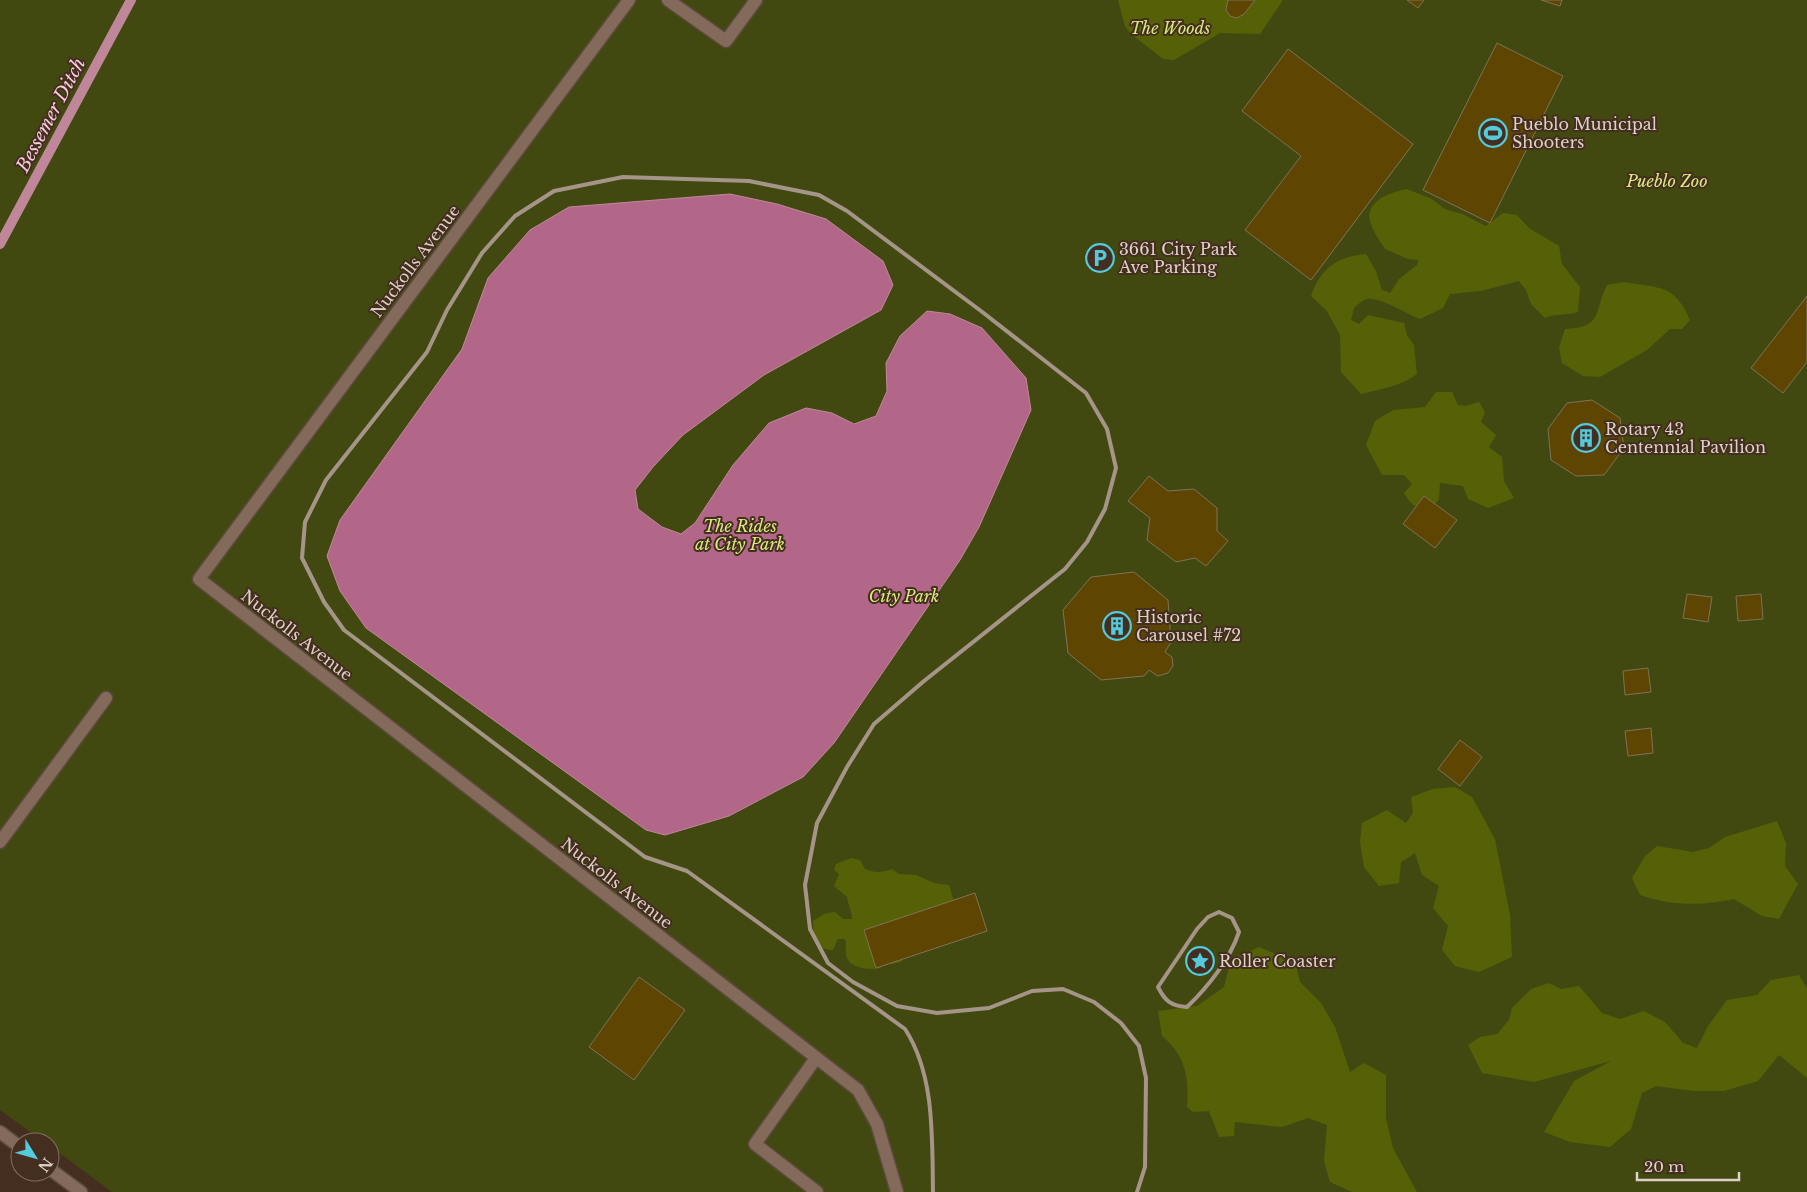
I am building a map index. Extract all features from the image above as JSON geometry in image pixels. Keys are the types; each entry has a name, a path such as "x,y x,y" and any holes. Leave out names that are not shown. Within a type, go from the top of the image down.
{"street":[{"name":"Nuckolls Avenue","path":"629,0 199,579 858,1090 877,1124 897,1192"},
{"path":"668,0 726,40 756,0"},
{"path":"0,842 106,698"},
{"path":"816,1058 755,1144 818,1192"},
{"path":"60,1176 81,1192"}],"green space":[{"name":"City Park","path":"0,0 1807,0 1807,1192 112,1192 60,1153 60,1132 30,1132 0,1110"},
{"name":"The Woods","path":"1118,0 1283,0 1260,34 1220,33 1174,60 1163,59 1130,33 1125,26"},
{"path":"1407,189 1432,199 1445,209 1462,214 1486,226 1503,213 1517,215 1529,228 1559,246 1562,264 1580,287 1578,312 1545,318 1531,304 1526,290 1519,281 1481,291 1450,294 1443,308 1420,319 1394,306 1373,299 1367,299 1354,308 1351,320 1359,324 1368,315 1404,323 1407,335 1414,345 1417,374 1398,384 1361,394 1341,372 1340,335 1327,311 1311,296 1325,271 1338,261 1346,258 1366,254 1376,271 1382,290 1390,293 1399,279 1417,265 1418,260 1408,259 1385,249 1374,232 1370,221 1370,214 1376,202 1394,192"},
{"path":"1624,282 1656,287 1672,294 1684,308 1690,320 1682,329 1670,329 1647,350 1600,377 1583,376 1562,363 1559,348 1565,329 1577,328 1592,322 1607,285"},
{"path":"1436,392 1452,392 1458,405 1465,406 1479,402 1485,412 1481,422 1496,435 1489,447 1502,457 1504,481 1514,498 1488,508 1468,499 1463,486 1440,483 1439,499 1427,516 1410,502 1404,493 1412,484 1404,475 1382,475 1366,445 1375,421 1393,410 1425,407"},
{"path":"1455,787 1472,797 1495,839 1510,915 1512,957 1479,972 1455,966 1442,950 1448,926 1433,908 1439,886 1422,875 1415,853 1401,862 1399,883 1379,886 1364,867 1360,842 1362,823 1387,810 1406,823 1413,813 1411,797 1433,789"},
{"path":"1777,821 1786,843 1785,866 1798,884 1779,919 1762,916 1734,899 1687,904 1652,899 1640,895 1632,878 1645,856 1657,846 1693,852 1709,848 1725,837"},
{"path":"851,858 860,860 865,869 872,871 881,872 892,869 899,874 916,875 934,883 949,885 955,905 901,962 891,964 886,958 880,963 881,968 861,968 848,960 845,939 838,939 833,950 827,950 819,945 815,937 813,921 824,914 835,912 843,919 852,919 847,897 834,886 839,874 834,870 836,864"},
{"path":"1259,947 1295,962 1300,982 1321,1003 1335,1027 1350,1072 1364,1063 1386,1075 1386,1118 1393,1148 1417,1192 1352,1192 1330,1182 1324,1161 1327,1125 1308,1118 1282,1127 1235,1122 1234,1136 1219,1137 1209,1111 1193,1112 1187,1107 1187,1086 1184,1068 1176,1051 1162,1036 1158,1011 1197,1006 1224,987 1231,959"},
{"path":"1799,975 1807,988 1807,1078 1779,1055 1758,1081 1724,1091 1694,1091 1656,1086 1642,1093 1631,1129 1610,1147 1570,1142 1544,1132 1574,1081 1611,1061 1534,1082 1482,1073 1468,1045 1480,1037 1497,1034 1509,1020 1512,1008 1531,989 1549,983 1561,989 1579,986 1602,1013 1620,1019 1644,1011 1665,1022 1683,1043 1697,1048 1708,1026 1727,1000 1757,995 1771,980"}],"shaded area":[{"path":"730,194 777,204 826,219 883,261 893,285 881,310 764,375 683,435 653,467 635,490 638,509 662,527 681,534 695,523 733,465 769,423 806,408 832,413 854,424 876,416 887,391 886,363 900,336 927,311 950,314 982,328 1026,378 1031,410 979,527 960,560 834,743 803,777 729,816 665,835 646,830 366,628 340,591 327,556 340,520 462,349 488,278 530,230 569,207"}],"building":[{"path":"1228,0 1255,0 1244,14 1237,18 1230,16 1226,10"},
{"path":"1407,0 1424,0 1418,8"},
{"path":"1541,0 1562,0 1560,6"},
{"name":"Pueblo Municipal Shooters","path":"1497,43 1563,76 1490,223 1423,190"},
{"path":"1288,49 1413,144 1311,280 1245,230 1301,156 1242,111"},
{"path":"1807,296 1807,362 1783,393 1751,368"},
{"name":"Rotary 43 Centennial Pavilion","path":"1592,400 1620,418 1624,448 1604,475 1576,476 1551,460 1548,429 1567,403"},
{"path":"1149,476 1168,491 1194,489 1217,508 1217,531 1228,541 1206,566 1195,558 1176,562 1147,540 1150,518 1128,501"},
{"path":"1424,496 1457,520 1435,548 1403,524"},
{"name":"Historic Carousel #72","path":"1134,572 1168,600 1171,642 1165,652 1172,657 1173,666 1168,673 1158,676 1149,670 1144,676 1101,680 1068,653 1063,610 1091,577"},
{"path":"1687,594 1712,597 1708,622 1683,618"},
{"path":"1761,594 1763,619 1738,621 1736,596"},
{"path":"1648,668 1651,692 1625,695 1623,671"},
{"path":"1651,728 1653,753 1628,756 1625,731"},
{"path":"1460,740 1482,757 1460,786 1438,769"},
{"path":"975,893 987,931 876,968 864,930"},
{"path":"639,977 685,1010 634,1080 589,1047"}],"waterway":[{"name":"Bessemer Ditch","path":"0,244 131,0"}],"railway":[{"path":"933,1192 932,1129 927,1087 915,1047 905,1029 687,871 645,857 344,630 324,602 302,558 305,522 326,480 427,352 447,310 482,253 515,216 554,191 623,177 749,181 819,195 847,211 981,311 1086,393 1107,429 1116,468 1105,509 1087,542 1065,569 924,681 874,724 847,767 817,823 805,885 810,929 828,963 853,982 897,1006 937,1013 989,1008 1032,991 1063,989 1094,1002 1121,1023 1139,1046 1146,1078 1145,1167 1137,1192"},
{"path":"1219,912 1232,918 1239,932 1235,942 1224,962 1203,991 1187,1007 1173,1004 1163,996 1158,987 1197,929 1208,917 1219,912"}],"place":[{"name":"Pueblo Municipal Shooters","path":"1493,133"},
{"name":"3661 City Park Ave Parking","path":"1100,258"},
{"name":"Rotary 43 Centennial Pavilion","path":"1586,438"},
{"name":"Historic Carousel #72","path":"1117,626"},
{"name":"Roller Coaster","path":"1200,961"}],"park label":[{"name":"Pueblo Zoo","path":"1667,181"},
{"name":"The Rides at City Park","path":"740,535"}]}
